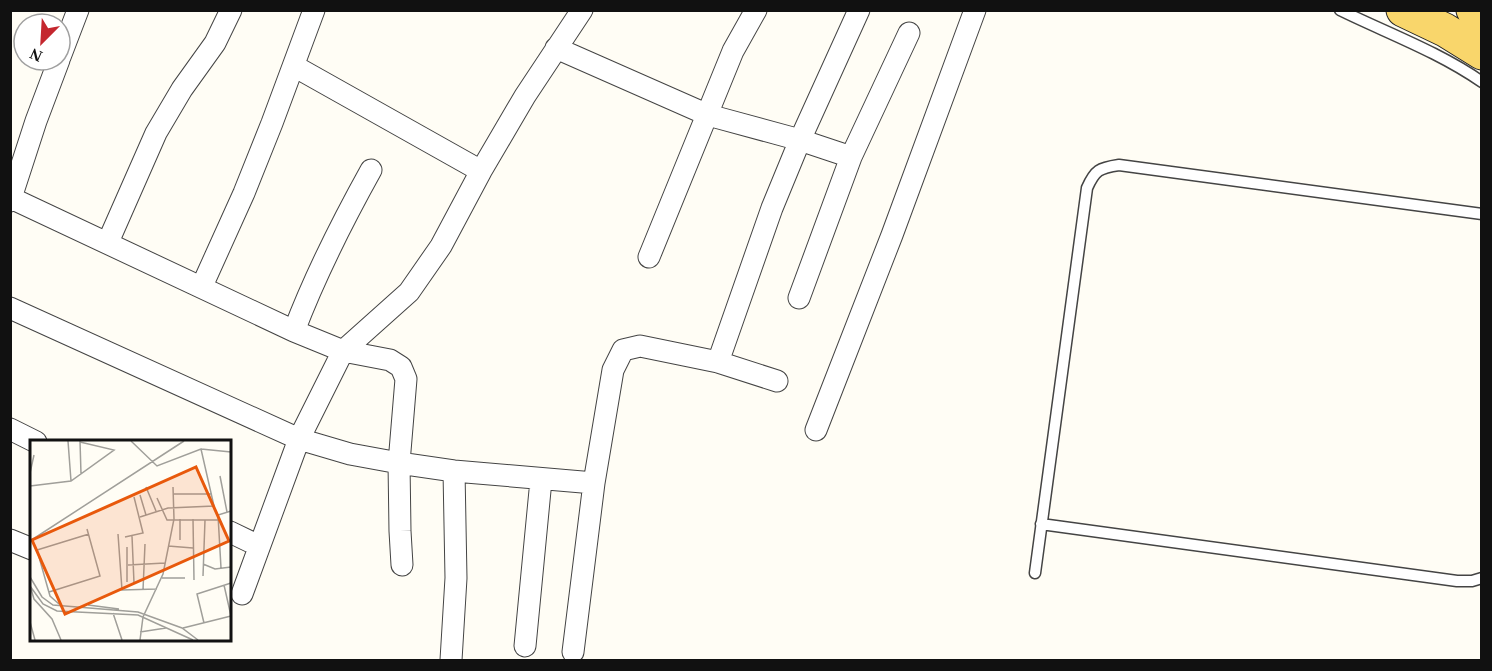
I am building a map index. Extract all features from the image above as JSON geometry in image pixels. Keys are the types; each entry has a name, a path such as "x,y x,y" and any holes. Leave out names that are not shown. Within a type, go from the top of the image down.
{"main road":[{"path":"1403,10 1444,30 1482,53"},
{"path":"1473,10 1482,16"}],"street":[{"path":"72,25 78,10"},
{"path":"108,242 156,134 182,89 215,43 231,10"},
{"path":"202,286 244,193 314,10"},
{"path":"242,594 299,439 344,351 409,292 441,246 525,96 582,10"},
{"path":"649,257 733,51 756,10"},
{"path":"717,362 772,208 860,10"},
{"path":"816,430 892,235 975,10"},
{"path":"799,298 851,157 909,33"},
{"path":"556,48 708,115 801,140 851,157"},
{"path":"294,66 481,171"},
{"path":"55,72 11,199 108,242 294,331 344,351 390,360 401,367 406,379 399,463 399,531 402,565"},
{"path":"294,331 335,234 371,170"},
{"path":"10,308 299,439 350,454 399,463 541,480 594,483"},
{"path":"573,652 594,483 613,370 622,350 640,346 717,362 777,381"},
{"path":"10,429 34,440"},
{"path":"452,660 456,567 454,471"},
{"path":"525,646 541,480"},
{"path":"231,532 259,546"},
{"path":"10,540 30,548"}],"lane":[{"path":"1340,10 1418,47 1482,82"},
{"path":"1035,573 1087,188 1092,176 1102,167 1119,165 1482,214"},
{"path":"1041,524 1457,581 1482,578"}]}
